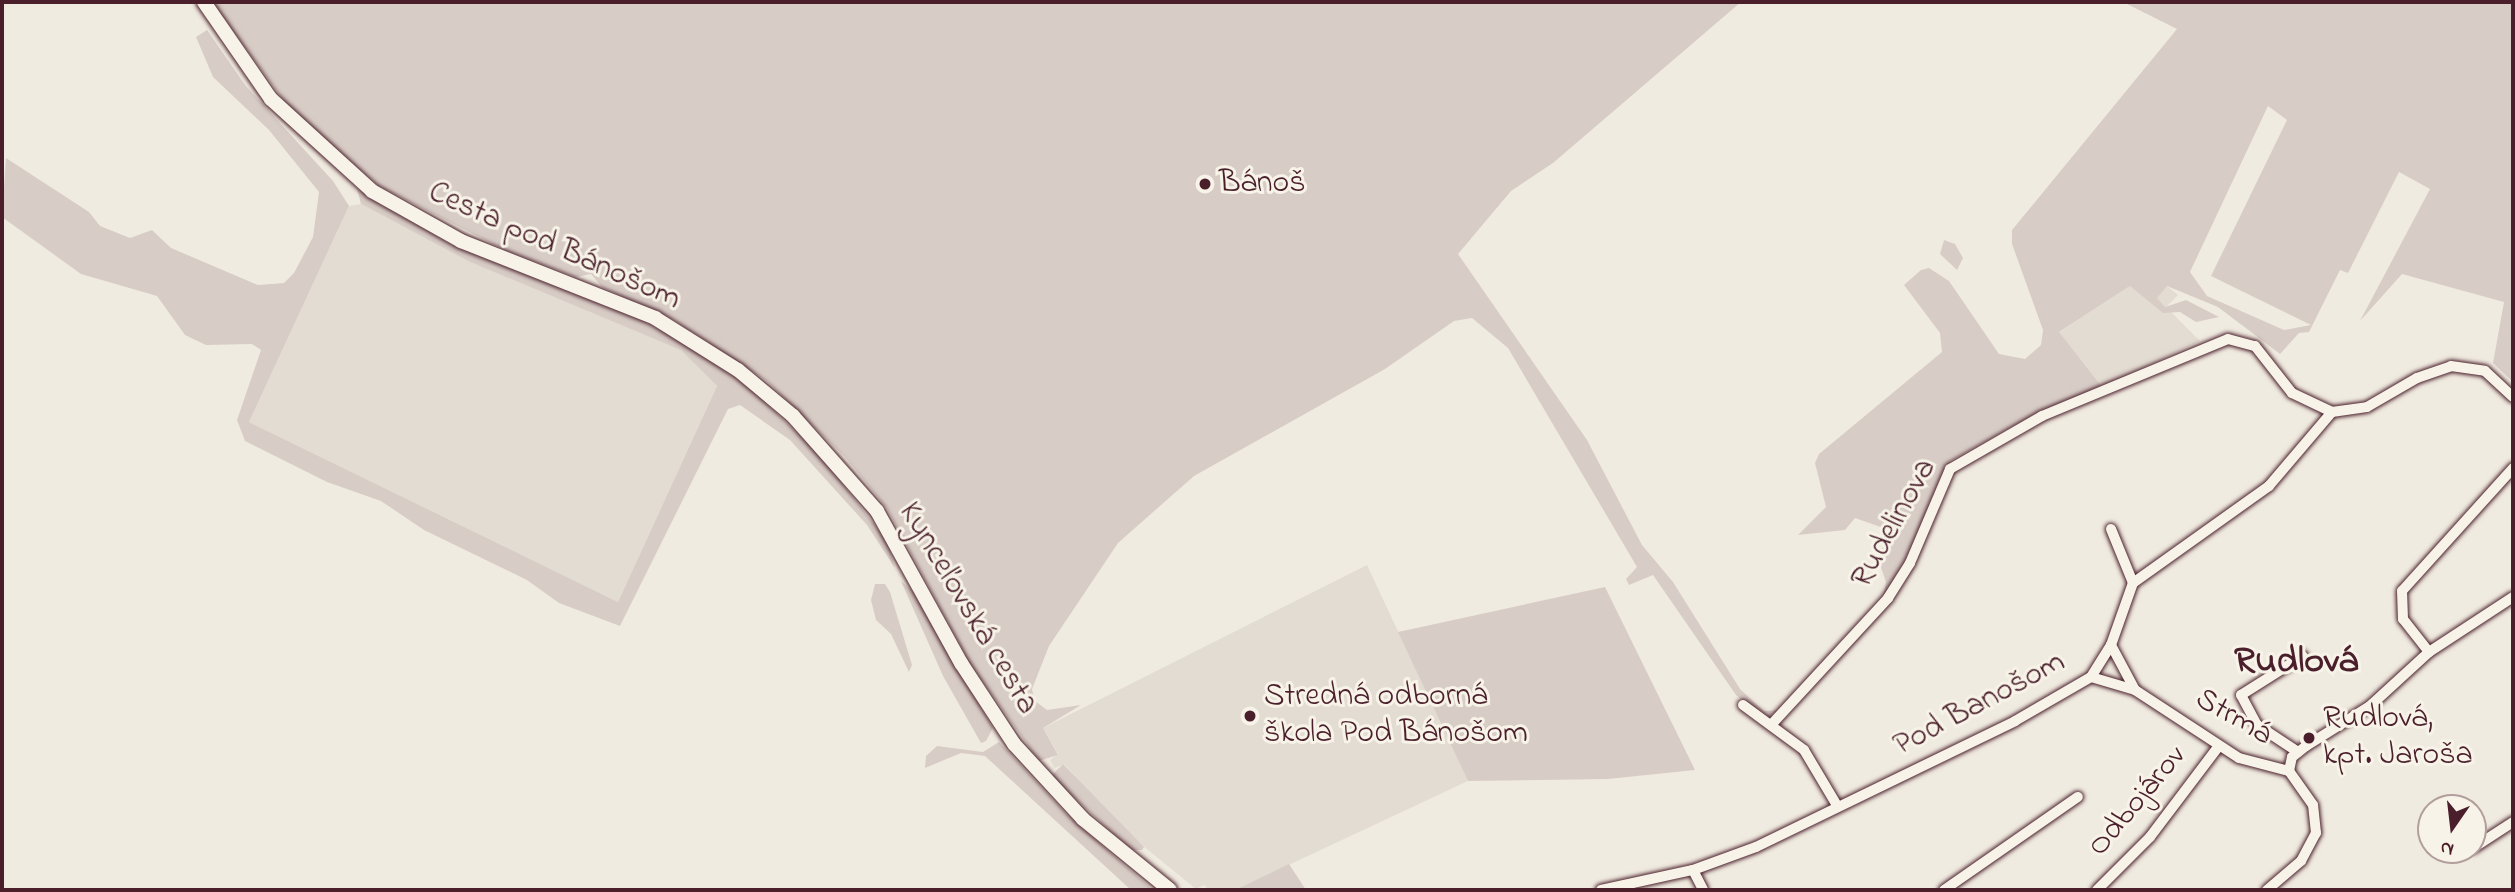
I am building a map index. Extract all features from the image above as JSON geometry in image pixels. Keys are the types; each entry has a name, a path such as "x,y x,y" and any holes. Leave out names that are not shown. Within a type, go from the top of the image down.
{"street":[{"name":"Cesta pod Bánošom","path":"204,2 271,99 372,191 461,242 633,308 717,355"},
{"name":"Rudelinova","path":"1771,725 1888,598 1910,563 1950,469 2059,409 2207,344 2239,339 2255,346 2292,393 2332,412"},
{"name":"Kynceľovská cesta","path":"717,355 793,416 865,495 974,685 1032,766 1101,836 1170,890"},
{"path":"2111,530 2133,583 2262,491 2332,412 2367,407 2407,383 2451,366 2485,371 2513,397"},
{"path":"2429,652 2403,620 2402,591 2513,468"},
{"name":"Pod Banošom","path":"1601,890 1693,870 1838,807 2091,677 2111,645 2133,583"},
{"path":"2289,771 2298,752 2372,705 2429,652 2513,597"},
{"name":"Strmá","path":"2111,645 2135,690"},
{"path":"2298,752 2257,725 2241,695 2303,656"},
{"name":"Strmá","path":"2091,677 2135,690 2218,747 2256,765 2289,771 2313,806 2316,833 2301,861 2267,890"},
{"path":"1743,705 1804,750 1838,807"},
{"name":"Odbojárov","path":"2097,890 2150,836 2218,747"},
{"path":"1944,890 2078,797"},
{"path":"2487,839 2513,822"},
{"path":"1693,870 1703,890"}],"shaded area":[{"path":"212,2 1741,2 1553,163 1511,191 1458,254 1587,440 1642,545 1673,582 1740,689 1764,711 1779,710 1766,718 1736,695 1653,575 1629,585 1626,579 1637,567 1508,348 1472,318 1454,321 1385,369 1194,476 1118,543 1049,646 1032,689 1035,701 1047,710 1081,705 1043,728 1058,755 1039,761 970,663 887,508 845,457 767,381 674,320 602,287 591,274 576,277 505,250 379,186 291,110"},
{"path":"2123,2 2513,2 2513,382 2493,363 2504,302 2402,274 2360,321 2430,189 2399,172 2348,273 2340,270 2309,332 2299,333 2280,354 2218,307 2167,286 2157,298 2165,307 2186,300 2219,317 2196,322 2180,312 2163,313 2130,286 2059,332 2102,387 2011,427 1950,461 1913,547 1883,597 1886,582 1876,553 1891,541 1892,531 1855,518 1845,530 1798,535 1826,507 1815,463 1819,454 1942,352 1940,333 1904,285 1921,270 1929,268 1949,281 1999,354 2025,359 2041,345 2043,330 2012,244 2012,230 2177,29","holes":["2268,106 2287,120 2211,276 2311,325 2284,330 2207,296 2190,272"]},
{"path":"207,30 245,85 333,181 349,206 249,422 618,602 717,386 681,350 470,262 361,204 357,189 452,245 643,321 703,354 753,391 819,454 887,541 895,568 867,525 790,440 740,405 728,409 620,626 559,603 527,580 424,530 381,501 327,482 245,441 237,420 261,350 252,344 206,345 185,335 157,296 81,274 2,217 6,158 89,212 100,226 130,238 152,230 171,248 258,285 284,283 294,273 313,237 319,192 269,130 213,77 196,37"},
{"path":"361,204 470,262 682,350 717,386 618,602 249,422 349,206"},
{"path":"1944,240 1955,244 1963,258 1957,270 1940,254"},
{"path":"2130,286 2167,286 2178,295 2166,307 2200,341 2102,387 2058,333"},
{"name":"Stredná odborná škola Pod Bánošom","path":"1367,565 1468,781 1235,890 1209,890 1204,885 1196,889 1127,833 1064,764 1055,768 1050,760 1058,754 1043,728"},
{"path":"901,581 916,594 993,728 986,741 981,743 943,676"},
{"path":"875,584 885,584 890,592 912,665 909,672 891,634 876,620 871,600"},
{"path":"1605,587 1695,770 1608,779 1468,781 1398,632"},
{"path":"999,742 1066,814 1153,890 1131,890 985,756 961,753 925,768 926,756 937,746 983,752"},
{"path":"1063,764 1144,847 1142,850 1131,850 1051,776"},
{"path":"1289,864 1306,890 1235,890"}],"place":[{"name":"Bánoš","path":"1205,184"},
{"name":"Stredná odborná škola Pod Bánošom","path":"1250,716"},
{"name":"Rudlová, kpt. Jaroša","path":"2309,738"}],"district":[{"name":"Rudlová","path":"2296,663"}]}
